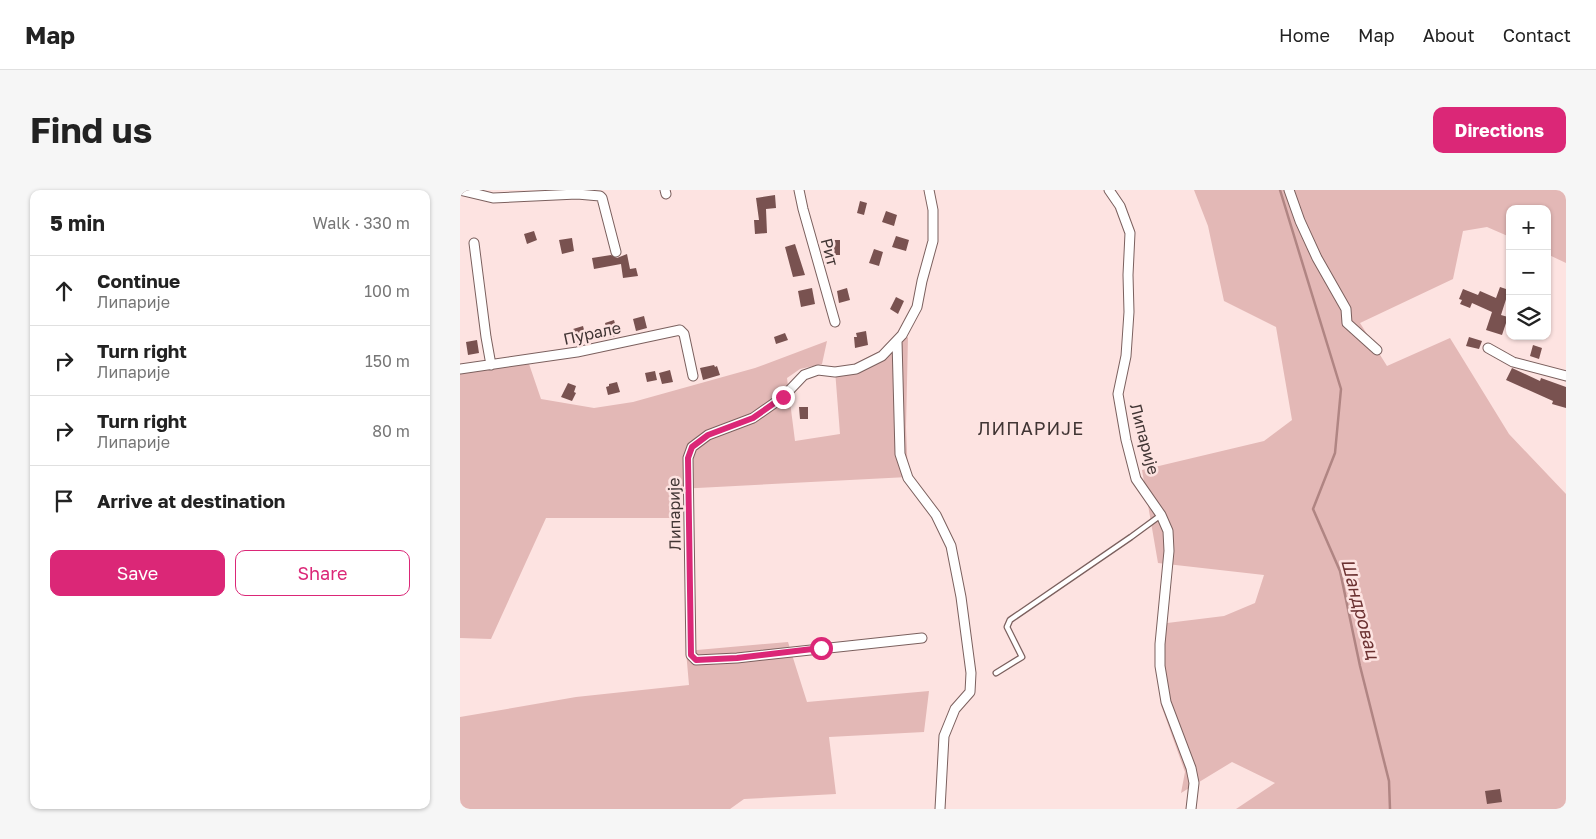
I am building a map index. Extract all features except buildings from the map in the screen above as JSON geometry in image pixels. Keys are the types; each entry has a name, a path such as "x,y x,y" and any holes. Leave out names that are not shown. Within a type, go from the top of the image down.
{"street":[{"path":"460,190 493,198 577,194 600,196 616,252"},
{"name":"Рит","path":"799,190 802,209 835,322"},
{"name":"Липарије","path":"922,638 737,658 696,660 691,655 688,458 692,447 708,435 753,418 783,397 804,375 818,370 835,372 856,369 882,356 897,341 917,306 933,241 933,210 929,190"},
{"name":"Липарије","path":"1109,190 1120,206 1130,233 1129,312 1126,356 1118,394 1126,440 1136,479 1161,515 1168,531 1169,551 1160,644 1160,666 1166,702 1191,768 1194,783 1191,809"},
{"path":"1289,190 1300,221 1317,258 1346,309 1347,323 1377,350"},
{"path":"474,243 486,337 492,365"},
{"name":"Пурале","path":"460,370 577,352 680,330 684,334 693,376"},
{"path":"897,341 900,454 908,478 936,515 951,546 961,597 971,672 970,692 955,708 944,736 940,809"},
{"path":"1488,348 1514,362 1566,376"}],"lane":[{"path":"996,673 1022,656 1007,627 1010,620 1161,515"}],"shaded area":[{"path":"1194,190 1566,190 1566,263 1551,256 1551,205 1506,205 1506,235 1487,227 1463,231 1453,279 1360,323 1387,366 1450,338 1509,434 1566,494 1566,809 1236,809 1275,783 1232,762 1181,793 1185,772 1161,705 1157,659 1159,624 1224,616 1255,603 1264,575 1158,563 1142,470 1264,441 1292,420 1276,327 1224,301 1208,226"},
{"path":"908,337 906,427 908,477 678,489 676,518 546,518 491,639 460,638 460,373 528,361 541,399 594,408 633,402 755,368 827,341 822,364 800,369 787,378 795,441 840,434 835,370 846,368"},
{"path":"788,642 807,702 929,691 924,732 829,737 836,794 744,799 730,809 460,809 460,717 576,697 689,685 686,651"}],"waterway":[{"name":"Шандровац","path":"1280,190 1341,389 1335,453 1313,509 1340,571 1360,666 1389,781 1390,809"}],"district":[{"name":"ЛИПАРИЈЕ","path":"1031,429"}],"route":[{"path":"783,397 753,418 708,435 692,447 688,458 691,655 696,660 737,658 821,648"}]}
